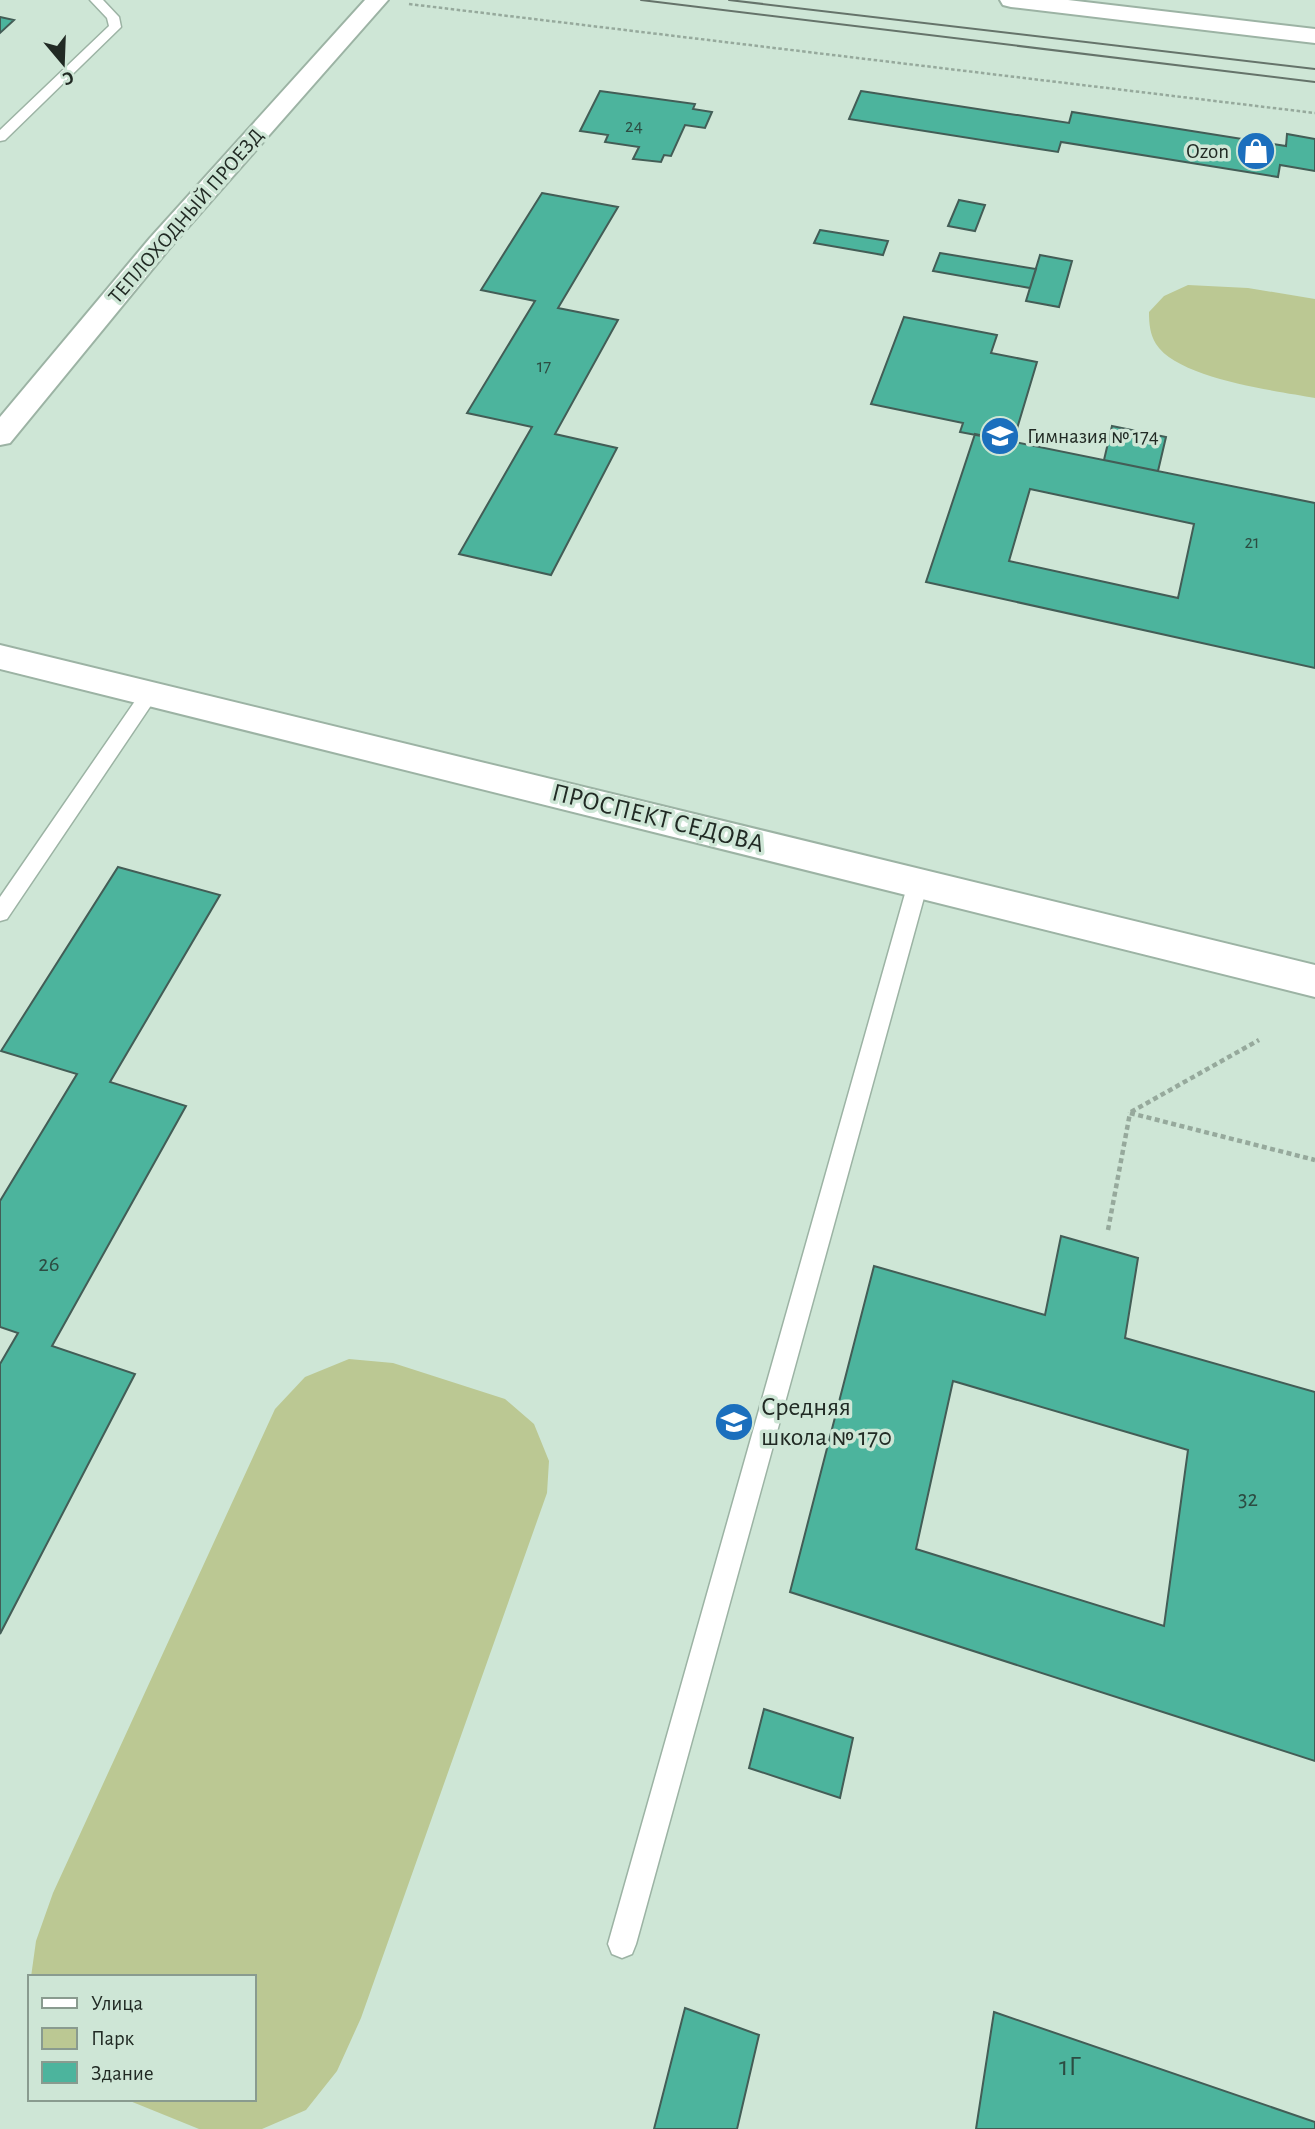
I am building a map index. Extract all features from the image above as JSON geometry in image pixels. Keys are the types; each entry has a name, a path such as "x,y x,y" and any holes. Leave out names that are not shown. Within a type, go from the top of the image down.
{"street":[{"path":"1011,0 1315,36"},
{"name":"ТЕПЛОХОДНЫЙ ПРОЕЗД","path":"0,436 159,244 388,2"},
{"name":"ПРОСПЕКТ СЕДОВА","path":"0,657 1315,981"}],"lane":[{"path":"0,137 115,27 113,17 96,0"},
{"path":"0,913 150,693"},
{"path":"622,1944 918,883"}],"path":[{"path":"388,2 1315,113"},
{"path":"1108,1230 1130,1113 1259,1040"},
{"path":"1130,1113 1315,1160"}],"green space":[{"path":"1188,285 1248,288 1315,299 1315,398 1230,382 1206,375 1168,356 1152,336 1149,312 1164,296"},
{"path":"349,1359 393,1363 505,1399 534,1424 549,1461 547,1493 361,2018 337,2071 306,2110 262,2129 199,2129 130,2101 256,2101 256,1975 31,1975 36,1941 53,1893 275,1409 305,1377"}],"building":[{"path":"0,17 14,20 0,33"},
{"path":"600,91 695,104 693,109 712,112 705,128 685,125 671,156 664,155 661,162 633,159 639,147 605,142 608,135 580,131"},
{"path":"861,91 1069,123 1072,112 1286,146 1287,134 1315,139 1315,171 1280,165 1278,177 1061,142 1058,152 849,119"},
{"path":"542,193 618,207 558,308 618,320 555,434 617,448 551,575 459,554 532,427 467,413 535,301 481,290"},
{"path":"959,200 985,205 975,231 948,226"},
{"path":"820,230 888,241 883,255 814,243"},
{"path":"940,253 1036,269 1030,288 933,271"},
{"path":"1040,255 1072,261 1059,307 1026,301"},
{"path":"904,317 997,335 991,353 1037,362 1013,442 960,432 963,423 871,404"},
{"path":"1112,426 1166,437 1158,471 1104,460"},
{"path":"975,434 1315,503 1315,668 926,582","holes":["1030,489 1194,524 1178,598 1009,561"]},
{"path":"118,867 220,895 110,1082 186,1106 52,1346 135,1374 0,1634 0,1364 18,1333 0,1327 0,1201 77,1074 1,1051"},
{"path":"1061,1236 1138,1258 1125,1338 1315,1392 1315,1761 790,1592 874,1266 1045,1315","holes":["953,1381 1188,1450 1164,1626 916,1549"]},
{"path":"764,1709 853,1738 840,1798 749,1768"},
{"path":"685,2008 759,2035 737,2129 654,2129"},
{"path":"994,2012 1315,2122 1315,2129 976,2129"}],"tram line":[{"path":"641,0 1315,82"},
{"path":"729,0 1315,69"}],"place":[{"name":"Ozon","path":"1256,151"},
{"name":"Гимназия № 174","path":"1000,436"},
{"name":"Средняя школа № 170","path":"734,1422"}]}
